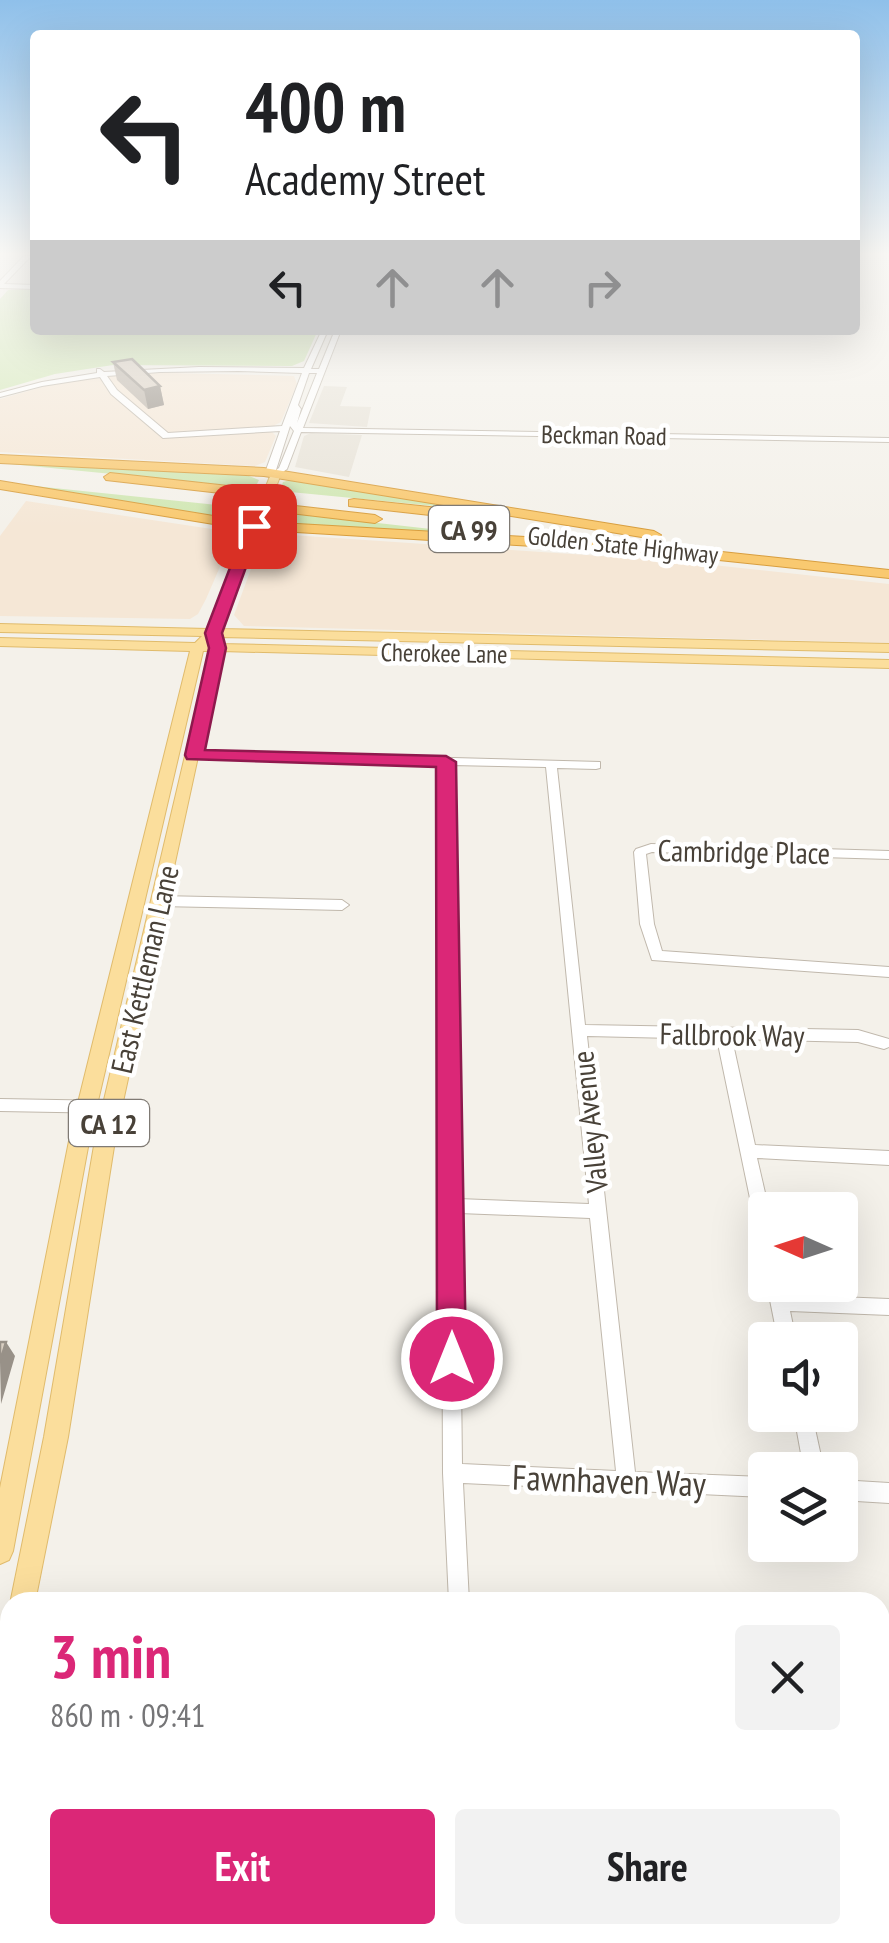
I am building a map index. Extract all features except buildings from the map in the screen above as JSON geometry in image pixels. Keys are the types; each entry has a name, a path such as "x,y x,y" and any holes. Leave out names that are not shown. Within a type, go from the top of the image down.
{"highway":[{"path":"0,462 276,474 657,542"},
{"name":"Golden State Highway","path":"0,462 243,498"},
{"name":"Golden State Highway","path":"0,477 243,498 657,542 889,560"},
{"path":"0,485 254,526 657,542"},
{"name":"Golden State Highway","path":"657,542 889,574"}],"main road":[{"name":"East Kettleman Lane","path":"0,1550 88,1108 209,643 276,474"},
{"name":"Cherokee Lane","path":"0,628 209,643 889,664"},
{"name":"Cherokee Lane","path":"0,642 551,640 889,648"},
{"path":"551,640 551,656"},
{"name":"East Kettleman Lane","path":"24,1592 56,1437 83,1254 194,755 209,643"}],"street":[{"name":"East Kettleman Lane","path":"318,347 270,470 276,474 300,427 331,347"},
{"path":"100,371 114,392 166,436 285,428 291,431 282,455 286,459"},
{"path":"0,395 100,371 322,371"},
{"path":"294,405 298,409 292,424 300,427"},
{"name":"Beckman Road","path":"300,427 889,440"},
{"path":"194,755 596,765"},
{"path":"446,762 453,1474 459,1592"},
{"name":"Valley Avenue","path":"551,764 626,1480"},
{"name":"Cambridge Place","path":"889,855 651,848 640,852 647,924 657,956 889,972"},
{"path":"159,901 342,905"},
{"name":"Fallbrook Way","path":"579,1030 858,1036 884,1043"},
{"path":"724,1036 757,1192"},
{"path":"0,1104 114,1107"},
{"path":"748,1151 889,1158"},
{"path":"450,1206 598,1211"},
{"path":"846,1302 889,1307"},
{"name":"Fawnhaven Way","path":"453,1474 748,1486"},
{"path":"858,1491 889,1493"}],"shaded area":[{"path":"125,372 294,376 297,384 281,422 272,432 276,436 265,462 255,466 0,452 0,399 74,378"},
{"path":"324,386 347,387 340,406 371,407 367,427 309,423"},
{"path":"362,435 349,477 295,467 304,436"},
{"path":"26,501 225,531 230,536 229,546 198,614 190,619 0,616 0,536"},
{"path":"291,535 676,561 889,584 889,643 244,626 234,615 258,550 262,543"}],"green space":[{"path":"0,347 310,347 304,361 292,366 113,365 55,374 0,390"},
{"path":"0,463 244,474 259,480 255,488"},
{"path":"283,482 507,513 280,491"},
{"path":"22,487 246,508 242,520 234,520"},
{"path":"272,511 466,533 466,536 269,524"}],"route":[{"path":"254,526 214,633 217,648 194,755 446,762 452,1359"}]}
